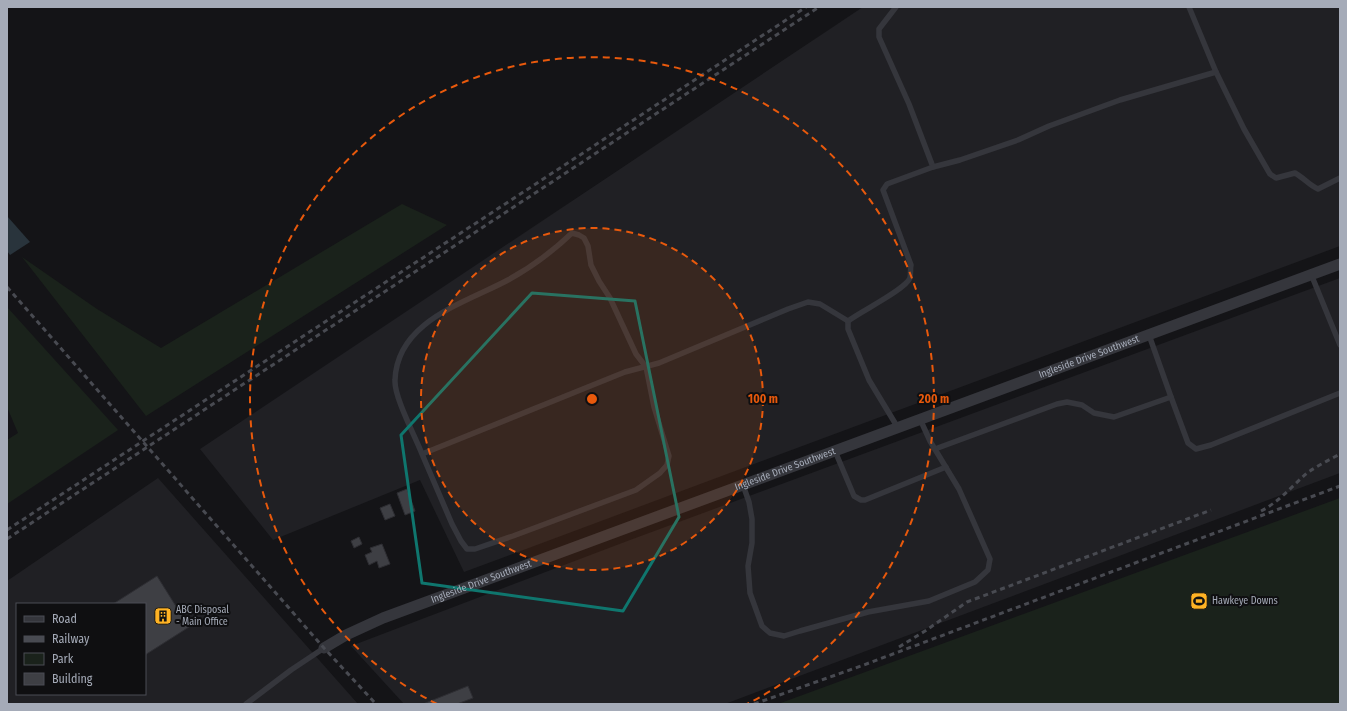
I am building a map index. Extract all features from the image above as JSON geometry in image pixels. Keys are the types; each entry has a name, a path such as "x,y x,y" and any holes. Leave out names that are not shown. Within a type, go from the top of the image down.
{"street":[{"name":"Ingleside Drive Southwest","path":"324,648 346,635 383,618 1340,264"}],"lane":[{"path":"896,7 879,29 880,37 909,104 932,167"},
{"path":"1189,7 1216,72 1244,129 1270,174 1276,178 1295,173 1306,179 1311,186 1318,189 1340,178"},
{"path":"848,320 903,286 910,278 911,265 883,190 887,184 932,167 960,160 1018,140 1049,126 1120,100 1216,72"},
{"path":"572,233 584,238 588,246 591,265 610,298 628,340 646,367 654,407 669,456 667,465 660,473 636,490 513,536 475,549 467,549 452,524 422,454 398,398 395,381 398,360 407,342 419,328 456,305 509,279 538,262 572,233"},
{"path":"1311,274 1340,345"},
{"path":"422,454 625,372 659,363 808,302 820,304 848,320"},
{"path":"848,320 848,329 869,380 898,428"},
{"path":"1149,335 1188,443 1196,449 1210,445 1340,393"},
{"path":"935,449 1057,404 1067,402 1082,405 1094,413 1114,417 1171,398"},
{"path":"743,485 749,502 752,519 752,543 748,566 750,593 762,626 770,634 784,636 868,612 929,601 975,582 988,570 990,559 959,490 930,441 920,420"},
{"path":"835,451 854,496 861,500 865,500 946,467"},
{"name":"Ingleside Drive Southwest","path":"246,704 290,670 324,648"}],"highlighted area":[{"path":"532,293 635,301 679,517 623,611 422,583 401,435"}],"shaded area":[{"path":"863,7 1340,7 1340,246 464,572 420,480 273,540 200,449"},
{"path":"7,216 30,242 10,255 7,251"},
{"path":"1340,278 1340,473 725,704 404,704 351,646 630,540"},
{"path":"158,478 358,704 7,704 7,581"}],"green space":[{"path":"402,204 447,225 146,416 22,257 97,309 161,348"},
{"path":"7,307 118,430 7,504 7,440 18,433 7,407"},
{"name":"Hawkeye Downs","path":"1340,498 1340,704 778,704"}],"building":[{"path":"407,489 415,511 405,515 397,493"},
{"path":"390,504 395,516 385,520 380,508"},
{"path":"359,537 362,544 354,548 351,541"},
{"path":"382,544 390,564 379,568 377,561 369,565 365,555 372,552 370,548"},
{"name":"ABC Disposal - Main Office","path":"157,576 189,627 146,654 146,603 115,603"},
{"path":"468,686 473,698 457,704 423,704"}],"railway":[{"path":"7,530 806,7"},
{"path":"7,539 819,7"},
{"path":"7,287 324,648 376,704"},
{"path":"1261,511 1280,498 1307,473 1340,454"},
{"path":"754,704 861,666 1340,486"},
{"path":"899,647 967,602 1211,510"}],"place":[{"name":"Hawkeye Downs","path":"1199,601"},
{"name":"ABC Disposal - Main Office","path":"163,616"}]}
